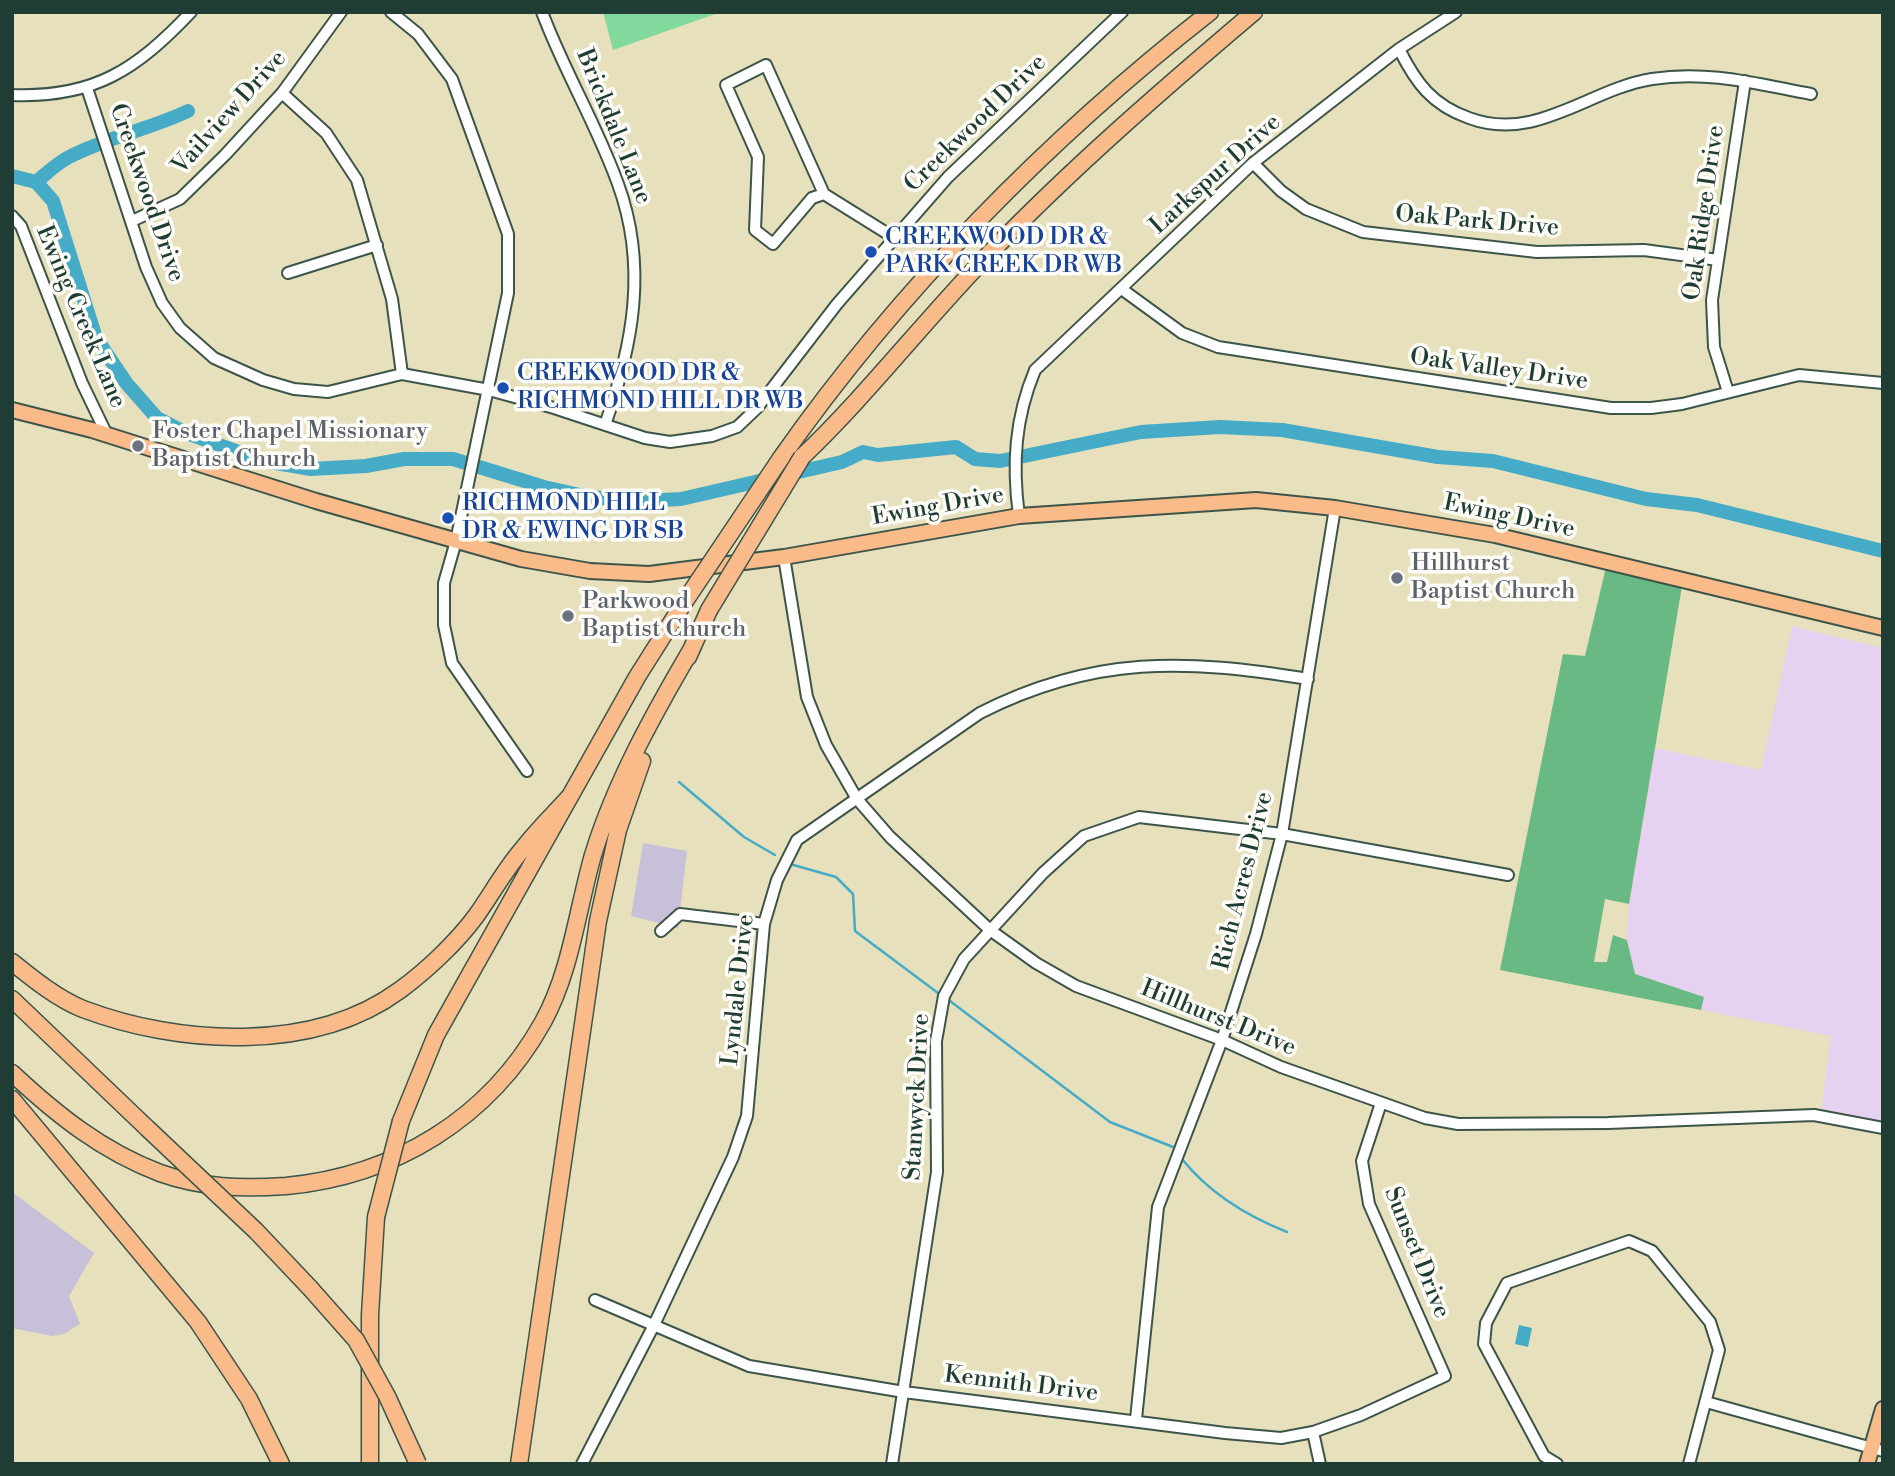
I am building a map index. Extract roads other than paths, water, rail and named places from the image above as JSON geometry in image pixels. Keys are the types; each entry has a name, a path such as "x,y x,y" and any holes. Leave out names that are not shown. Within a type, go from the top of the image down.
{"highway":[{"path":"370,1464 370,1315 376,1217 401,1121 436,1035 637,677 817,406 902,305 1052,147 1210,12"},
{"path":"519,1464 606,880 618,830 645,754 709,610 802,457 845,416 945,300 1091,151 1254,12"},
{"path":"12,1073 83,1134 158,1172 208,1185 262,1188 334,1179 381,1166 441,1135 486,1097 511,1069 542,1022 558,989 603,825 646,729 691,650"},
{"path":"12,962 35,981 81,1008 172,1034 234,1039 309,1029 359,1012 398,991 437,957 474,919 520,851 571,795"},
{"path":"12,999 256,1231 356,1340 387,1395 418,1464"},
{"path":"12,1099 198,1322 249,1399 281,1464"}],"main road":[{"name":"Ewing Drive","path":"12,410 107,435 316,501 521,559 590,570 649,574 784,557 1019,516 1256,500 1335,508 1495,535 1883,628"},
{"path":"1874,1454 1883,1409"}],"street":[{"path":"12,95 49,97 87,88 129,68 165,39 191,12"},
{"name":"Vailview Drive","path":"132,221 180,200 282,93 341,12"},
{"path":"391,12 418,34 452,79 508,234 508,293 456,541 444,583 444,625 452,663 527,771"},
{"name":"Brickdale Lane","path":"542,12 618,183 633,238 635,304 629,346 605,425"},
{"name":"Creekwood Drive","path":"87,88 146,267 162,303 180,328 214,358 263,380 294,389 328,392 402,374 489,390 670,442 712,436 737,427 757,408 837,304 948,177 1122,12"},
{"name":"Larkspur Drive","path":"1019,516 1013,462 1022,402 1035,370 1253,163 1399,49 1456,12"},
{"path":"1399,49 1412,76 1427,96 1450,111 1482,123 1511,127 1535,121 1649,79 1700,74 1811,94"},
{"path":"824,194 811,198 773,244 755,230 758,157 726,85 766,65 824,194 893,237"},
{"name":"Oak Ridge Drive","path":"1728,391 1714,346 1712,300 1745,81"},
{"path":"282,93 326,133 357,180 392,299 402,374"},
{"name":"Oak Park Drive","path":"1253,163 1281,191 1306,209 1363,232 1537,252 1644,250 1718,260"},
{"name":"Ewing Creek Lane","path":"12,216 21,226 82,383 107,435"},
{"path":"288,273 377,245"},
{"name":"Oak Valley Drive","path":"1123,289 1182,333 1217,347 1611,408 1651,408 1799,374 1883,383"},
{"name":"Rich Acres Drive","path":"1136,1419 1158,1207 1222,1041 1256,934 1282,834 1335,508"},
{"name":"Hillhurst Drive","path":"784,557 807,696 825,745 857,799 890,837 990,930 1036,963 1076,986 1222,1041 1281,1068 1425,1118 1469,1126 1814,1115 1883,1128"},
{"name":"Lyndale Drive","path":"582,1464 653,1327 733,1157 747,1116 764,924 777,880 797,840 819,821 857,799 980,713 1009,699 1082,674 1165,663 1228,666 1308,678"},
{"name":"Stanwyck Drive","path":"892,1464 937,1172 936,1041 944,996 964,959 1043,873 1084,836 1139,817 1282,834 1507,875"},
{"path":"661,931 680,914 764,924"},
{"name":"Sunset Drive","path":"1381,1103 1362,1161 1368,1204 1445,1376"},
{"path":"1557,1464 1544,1456 1484,1345 1486,1323 1507,1283 1629,1241 1652,1251 1710,1322 1719,1350 1689,1464"},
{"name":"Kennith Drive","path":"595,1300 749,1366 904,1392 1281,1438 1313,1432 1361,1415 1445,1376"},
{"path":"1706,1402 1874,1454"},
{"path":"1313,1432 1320,1464"}],"water":[{"path":"1519,1325 1532,1328 1528,1347 1515,1344"}],"waterway":[{"path":"36,182 62,161 85,149 188,111"},
{"path":"12,176 36,182 53,201 96,338 127,384 157,418 186,433 264,461 311,469 366,466 404,459 453,459 544,487 589,497 643,501 681,499 842,462 863,452 878,455 956,447 975,459 1000,461 1141,432 1220,427 1282,430 1438,457 1493,461 1646,499 1697,505 1883,551"},
{"path":"679,782 744,837 775,855"},
{"path":"790,864 836,877 853,894 855,931 938,993"},
{"path":"950,1001 1110,1122 1173,1147"},
{"path":"1182,1159 1217,1193 1258,1219 1287,1232"}],"place":[{"name":"CREEKWOOD DR & PARK CREEK DR WB","path":"871,252"},
{"name":"CREEKWOOD DR & RICHMOND HILL DR WB","path":"503,388"},
{"name":"Foster Chapel Missionary Baptist Church","path":"138,446"},
{"name":"RICHMOND HILL DR & EWING DR SB","path":"448,518"},
{"name":"Hillhurst Baptist Church","path":"1397,578"},
{"name":"Parkwood Baptist Church","path":"568,616"}]}
